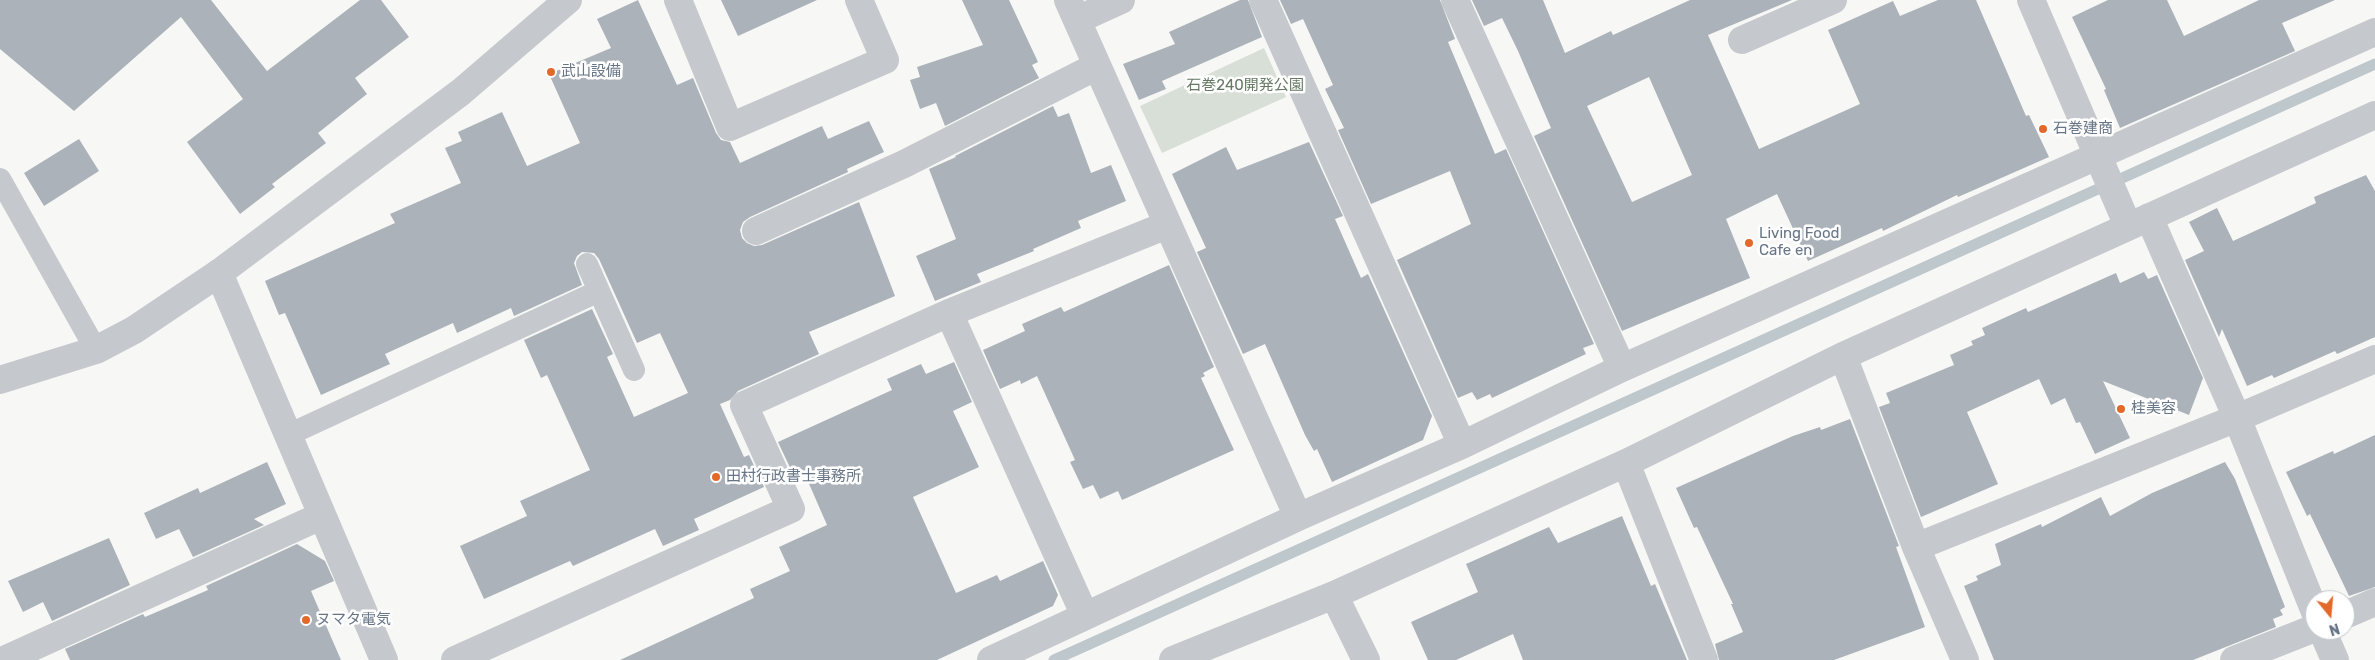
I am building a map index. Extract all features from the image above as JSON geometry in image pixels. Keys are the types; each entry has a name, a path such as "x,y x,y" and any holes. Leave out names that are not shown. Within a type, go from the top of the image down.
{"street":[{"path":"0,380 96,350 134,330 219,273 461,92 568,0"},
{"path":"678,0 730,127 885,60 859,0"},
{"path":"1121,0 1072,10 1298,517"},
{"path":"1263,0 1462,445"},
{"path":"1455,0 1622,368"},
{"path":"1742,40 1833,0"},
{"path":"2034,1 2102,166 2132,216 2237,418 2306,590"},
{"path":"990,660 1298,517 1462,445 1622,368 2102,166 2375,32"},
{"path":"756,231 904,164 1097,66"},
{"path":"1173,660 1334,595 1626,463 2132,216 2375,115"},
{"path":"455,660 791,509 744,405 949,313 1167,225"},
{"path":"219,273 384,660"},
{"path":"949,313 1085,616"},
{"path":"1843,356 1916,547 1965,660"},
{"path":"1916,547 2237,418 2375,359"},
{"path":"1626,463 1704,660"},
{"path":"4,660 321,516"},
{"path":"1334,595 1366,660"},
{"path":"2355,611 2375,602"},
{"path":"2234,660 2305,632"},
{"path":"2326,640 2335,660"}],"lane":[{"path":"0,179 96,350"},
{"path":"587,264 634,370"},
{"path":"288,435 599,291"}],"green space":[{"name":"石巻240開発公園","path":"1264,48 1286,97 1162,153 1140,106"}],"building":[{"path":"0,0 211,0 267,71 360,0 381,0 409,37 355,78 367,94 318,133 326,143 272,184 275,187 240,214 187,142 243,99 181,17 74,111 0,49"},
{"path":"638,0 677,85 693,78 716,133 721,140 730,142 740,163 822,126 828,139 869,121 884,152 847,169 848,172 750,217 743,222 740,230 742,238 747,243 754,246 762,245 859,202 895,296 809,332 819,354 738,391 730,400 720,404 744,457 749,455 764,487 694,519 699,530 663,546 655,529 573,566 570,561 484,599 460,546 527,516 520,501 590,470 547,375 541,378 524,340 592,309 613,354 607,357 634,417 688,393 660,333 637,343 599,259 594,253 582,252 577,256 574,263 582,285 514,316 511,308 457,333 453,323 385,354 390,364 321,395 285,313 279,315 265,281 395,223 390,214 461,183 445,148 462,141 458,132 502,112 527,166 580,143 549,74 611,48 597,19"},
{"path":"721,0 817,0 738,36"},
{"path":"962,0 1009,0 1038,62 1032,65 1039,78 945,126 936,103 920,109 910,80 920,77 917,67 983,45"},
{"path":"1240,0 1248,0 1262,37 1162,81 1166,89 1139,100 1123,64 1175,44 1169,32"},
{"path":"1280,0 1440,0 1455,39 1448,42 1495,154 1506,149 1594,344 1583,348 1586,354 1492,398 1490,394 1477,400 1472,392 1458,398 1397,260 1471,224 1450,171 1371,204 1338,130 1344,128 1325,89 1333,85 1303,19 1291,24"},
{"path":"1472,0 1543,0 1565,53 1611,31 1613,35 1690,0 1792,0 1708,35 1759,149 1860,104 1828,30 1893,1 1900,16 1938,0 1976,0 2026,116 2029,115 2049,157 1958,197 1957,195 1883,231 1882,228 1808,261 1777,194 1726,219 1750,278 1622,331 1534,136 1551,128 1518,51 1502,18 1484,26","holes":["1649,77 1692,175 1632,202 1587,106"]},
{"path":"2108,0 2167,0 2184,36 2259,0 2335,0 2282,23 2295,51 2120,128 2104,90 2106,89 2072,17"},
{"path":"1053,106 1058,117 1069,113 1091,173 1111,165 1126,201 1078,221 1081,228 1033,249 1034,251 977,274 981,282 935,301 916,256 956,239 929,169 956,157"},
{"path":"79,139 99,171 44,206 24,173"},
{"path":"1309,142 1343,216 1335,219 1361,278 1368,274 1432,416 1423,440 1332,482 1317,449 1314,451 1305,435 1265,344 1243,354 1197,252 1206,248 1172,174 1226,147 1237,170"},
{"path":"2366,175 2375,191 2375,337 2337,354 2335,351 2274,378 2272,375 2247,386 2222,329 2219,337 2185,260 2204,251 2189,222 2217,208 2233,241 2316,203 2314,197"},
{"path":"1169,265 1214,367 1203,373 1205,376 1201,378 1234,450 1122,500 1118,491 1100,499 1093,485 1083,489 1070,462 1075,460 1037,376 1021,384 1020,380 1000,389 983,350 1025,331 1022,324 1061,307 1064,312"},
{"path":"2144,272 2148,279 2157,275 2203,378 2189,415 2103,381 2130,438 2095,454 2080,422 2076,423 2065,398 2051,405 2039,379 1967,412 1998,484 1921,517 1879,407 1890,403 1886,393 1954,365 1950,355 1973,345 1971,341 1985,335 1982,328 2026,308 2028,312 2116,273 2120,283"},
{"path":"954,362 972,402 953,411 979,467 913,497 956,593 997,575 1000,581 1043,561 1058,595 1053,606 937,660 620,660 754,598 750,589 790,571 779,547 827,525 803,470 793,474 778,442 892,390 887,379 921,364 926,374"},
{"path":"1850,419 1899,546 1896,547 1925,627 1834,660 1719,660 1715,644 1743,632 1731,604 1733,604 1697,527 1694,528 1676,488 1793,436 1820,427 1821,430"},
{"path":"2375,435 2375,587 2355,594 2355,590 2346,590 2310,514 2307,516 2286,472 2333,451 2334,454"},
{"path":"267,462 286,504 254,519 264,525 193,557 179,529 156,539 144,513 198,488 200,493"},
{"path":"2225,462 2235,479 2285,607 2280,610 2283,615 2273,619 2276,627 2193,660 1994,660 1964,586 1978,580 1976,576 2001,565 1995,544 2041,524 2042,527 2101,497 2110,516 2152,493"},
{"path":"1622,516 1651,586 1655,584 1687,660 1523,660 1513,634 1456,660 1428,660 1411,622 1478,592 1466,564 1549,527 1558,543"},
{"path":"109,538 130,585 52,621 43,602 23,612 8,581"},
{"path":"297,544 325,561 334,581 311,591 341,660 70,660 65,649 143,614 145,617 208,590 206,586"}],"waterway":[{"path":"1054,660 2375,64"}],"place":[{"name":"武山設備","path":"551,72"},
{"name":"石巻建商","path":"2043,129"},
{"name":"Living Food Cafe en","path":"1749,243"},
{"name":"桂美容","path":"2121,409"},
{"name":"田村行政書士事務所","path":"716,477"},
{"name":"ヌマタ電気","path":"306,620"}]}
